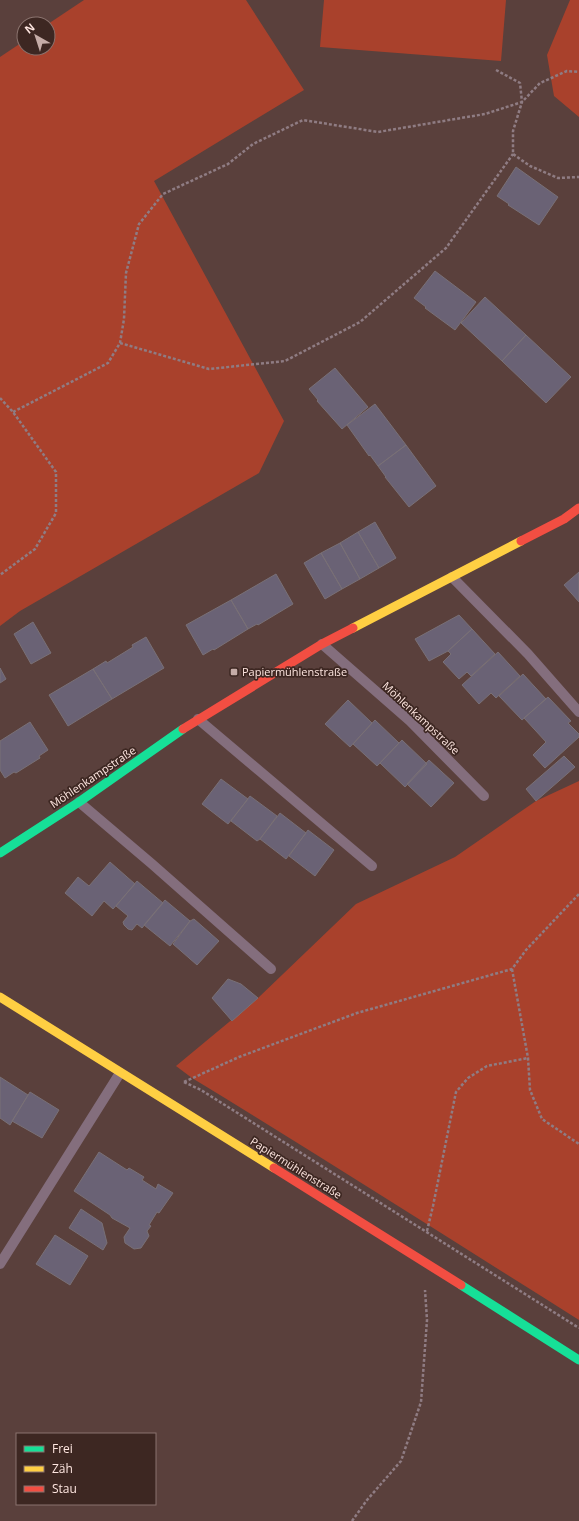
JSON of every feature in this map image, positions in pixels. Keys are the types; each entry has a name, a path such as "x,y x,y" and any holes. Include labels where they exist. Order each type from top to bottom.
{"street":[{"name":"Möhlenkampstraße","path":"0,853 78,802 198,719 322,644 564,519 579,508"},
{"name":"Papiermühlenstraße","path":"0,997 425,1262 579,1360"}],"lane":[{"path":"452,577 528,654 579,712"},
{"name":"Möhlenkampstraße","path":"322,644 410,721 484,796"},
{"path":"198,719 372,866"},
{"path":"78,802 152,864 271,969"},
{"path":"0,1264 120,1073"}],"path":[{"path":"120,343 208,369 285,361 360,322 446,248 513,154 513,131 522,102 520,83 496,70"},
{"path":"13,412 108,363 120,343 124,319 126,273 139,224 163,194 228,164 253,144 303,120 378,132 485,114 522,102 540,84 567,71 579,72"},
{"path":"513,154 530,166 558,178 579,177"},
{"path":"0,398 13,412 56,472 56,513 35,549 0,575"},
{"path":"579,894 526,950 512,969 357,1013 239,1057 184,1082 201,1090 579,1328"},
{"path":"512,969 528,1058 530,1090 542,1119 579,1144"},
{"path":"427,1231 456,1092 468,1078 487,1066 528,1058"},
{"path":"352,1521 367,1500 401,1461 421,1402 427,1320 424,1287"}],"shaded area":[{"path":"84,0 246,0 304,90 154,181 284,421 259,473 20,611 0,626 0,57 16,46 16,56 56,56 56,19"},
{"path":"324,0 506,0 501,61 320,47"},
{"path":"570,0 579,0 579,117 554,96 547,55"},
{"path":"579,781 579,1320 192,1078 176,1066 258,998 356,904 455,857 536,801"}],"building":[{"path":"516,167 558,197 539,225 497,196"},
{"path":"435,271 476,302 455,330 414,298"},
{"path":"485,297 526,335 502,361 461,323"},
{"path":"526,335 571,377 546,403 502,361"},
{"path":"335,368 368,407 342,429 317,401 318,400 309,389"},
{"path":"375,404 406,445 378,466 347,425"},
{"path":"406,445 436,486 409,507 378,466"},
{"path":"375,522 396,558 379,568 358,532"},
{"path":"358,532 379,568 360,579 340,543"},
{"path":"340,543 360,579 342,589 321,553"},
{"path":"321,553 342,589 325,599 304,563"},
{"path":"579,572 579,602 564,585"},
{"path":"276,574 293,604 258,625 257,624 248,629 231,600"},
{"path":"231,600 248,629 203,655 186,625"},
{"path":"459,615 472,629 448,651 429,661 415,639"},
{"path":"33,622 51,653 31,664 14,634"},
{"path":"472,629 495,654 471,676 467,672 459,679 443,662 451,654 448,651"},
{"path":"146,637 164,668 112,699 93,669 106,661 107,663"},
{"path":"498,652 520,676 496,698 491,693 479,704 462,685"},
{"path":"0,668 6,679 0,683"},
{"path":"93,669 112,699 68,726 49,695"},
{"path":"523,674 546,699 522,720 499,696"},
{"path":"548,697 571,721 568,723 579,734 579,737 545,768 533,755 546,742 524,718"},
{"path":"348,700 372,723 350,747 325,724"},
{"path":"375,720 399,743 377,766 353,744"},
{"path":"30,722 48,750 39,756 40,758 5,778 0,770 0,741"},
{"path":"402,740 427,764 405,787 380,763"},
{"path":"564,756 575,767 536,801 526,789"},
{"path":"429,760 454,783 431,807 407,784"},
{"path":"221,779 248,799 228,824 202,804"},
{"path":"250,796 277,816 257,841 231,821"},
{"path":"280,813 306,833 286,859 260,839"},
{"path":"308,830 334,850 315,876 289,856"},
{"path":"110,862 135,884 113,909 104,901 92,916 65,893 78,877 89,886"},
{"path":"137,881 163,903 142,928 137,924 132,930 128,929 123,922 128,916 116,906"},
{"path":"165,900 190,921 170,946 144,925"},
{"path":"194,919 219,941 197,965 173,944 190,921"},
{"path":"228,979 241,984 258,998 232,1021 212,998"},
{"path":"0,1077 28,1095 10,1125 0,1118"},
{"path":"30,1092 59,1110 42,1138 12,1121"},
{"path":"99,1152 127,1170 129,1168 144,1177 142,1180 156,1189 158,1184 173,1193 159,1213 157,1212 149,1225 151,1226 147,1231 149,1236 141,1248 134,1249 125,1243 124,1237 130,1228 112,1218 110,1215 74,1191"},
{"path":"81,1209 102,1223 107,1243 103,1250 69,1228"},
{"path":"55,1235 88,1256 70,1285 36,1264"}],"traffic: fast":[{"path":"0,853 79,802 183,729"},
{"path":"461,1285 579,1360"}],"traffic: slow":[{"path":"353,628 521,541"},
{"path":"0,997 274,1168"}],"traffic: jam":[{"path":"521,541 564,519 579,508"},
{"path":"183,729 322,644 353,628"},
{"path":"274,1168 461,1285"}],"place":[{"name":"Papiermühlenstraße","path":"234,672"}]}
